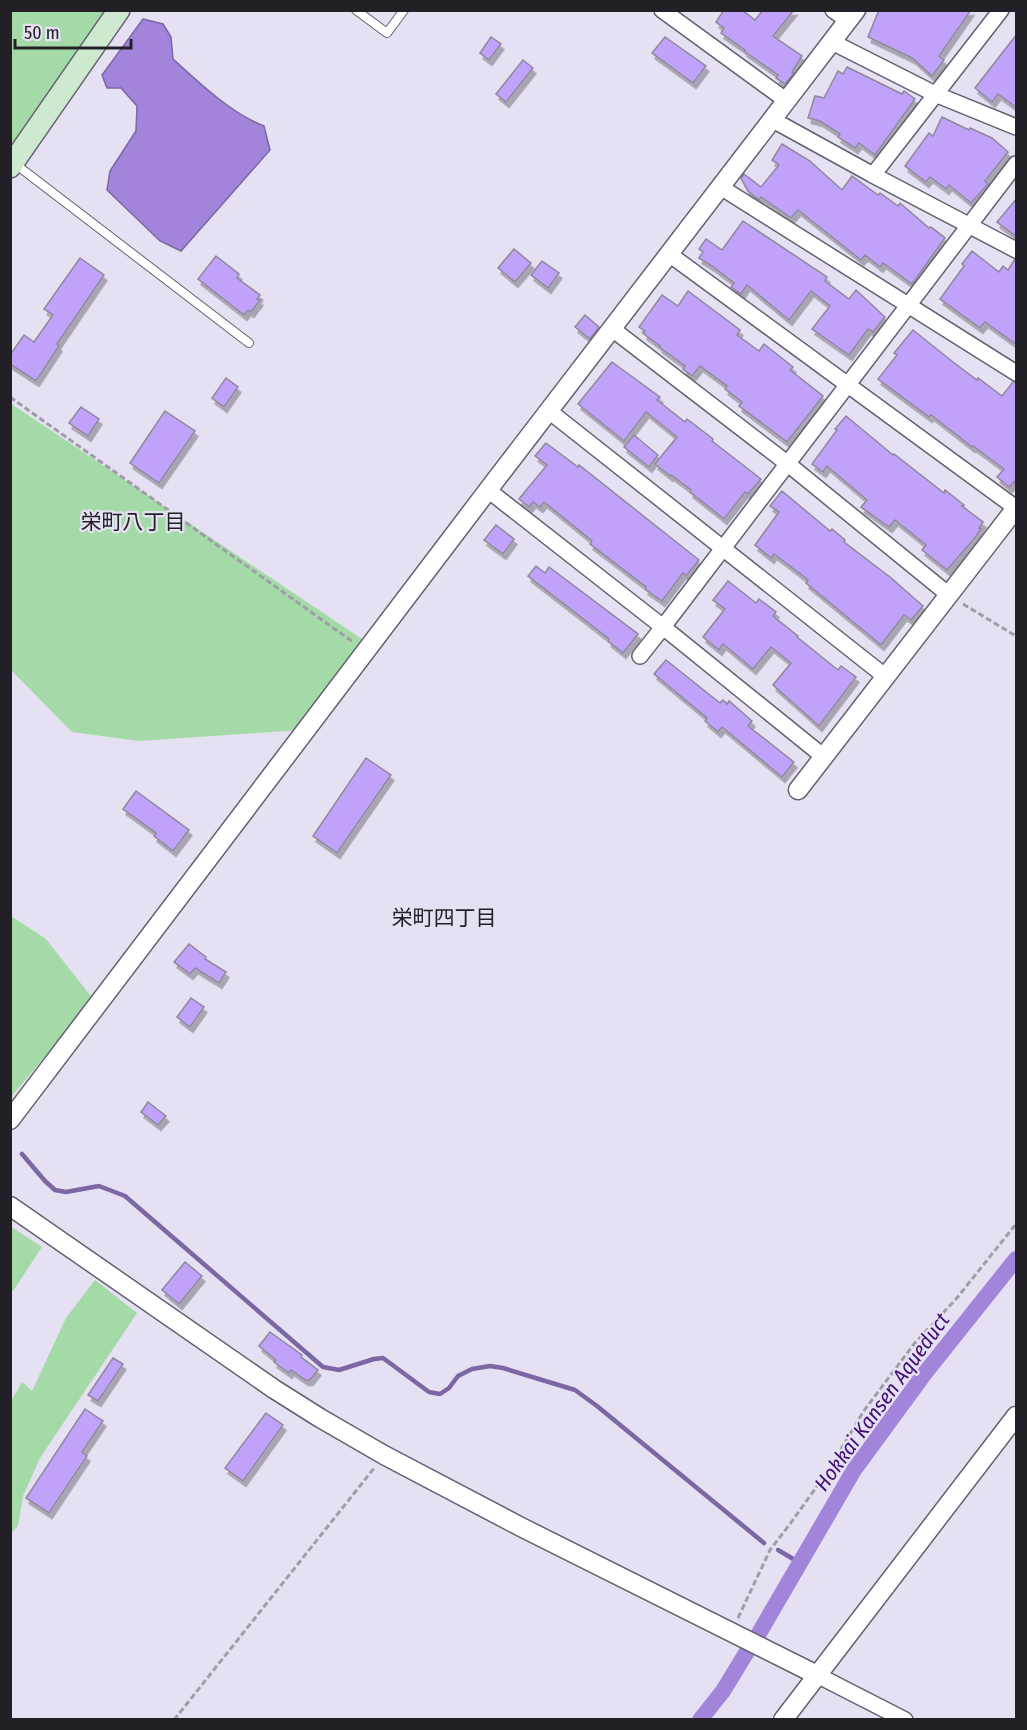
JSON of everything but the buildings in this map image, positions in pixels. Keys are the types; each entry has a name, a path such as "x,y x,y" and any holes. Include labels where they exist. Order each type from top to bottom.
{"main road":[{"path":"12,165 119,10"}],"street":[{"path":"662,10 787,101"},
{"path":"873,175 1001,10"},
{"path":"10,1120 611,328 722,188 832,42 846,14"},
{"path":"832,42 936,94 1017,127"},
{"path":"772,120 1017,250"},
{"path":"640,656 1017,164"},
{"path":"722,188 1017,374"},
{"path":"669,254 1017,508 798,790"},
{"path":"611,328 788,464 949,595"},
{"path":"549,411 886,676"},
{"path":"488,490 824,757"},
{"path":"10,1206 274,1389 384,1455 521,1527 905,1719"},
{"path":"783,1719 1017,1416"}],"lane":[{"path":"356,10 387,33 404,10"},
{"path":"12,165 249,343"}],"path":[{"path":"10,397 366,651"},
{"path":"949,595 1017,636"},
{"path":"730,1632 770,1550 830,1468 863,1412 914,1344 956,1299 1017,1224"},
{"path":"174,1719 384,1455"}],"green space":[{"path":"11,11 112,11 11,146"},
{"path":"10,403 362,639 300,730 139,741 72,732 11,670"},
{"path":"11,916 46,939 93,999 11,1097"},
{"path":"10,1226 42,1247 13,1291 10,1289"},
{"path":"95,1280 137,1313 40,1458 23,1496 18,1526 11,1533 11,1401 22,1382 32,1391 66,1318"}],"shaded area":[{"path":"143,19 163,24 171,37 173,59 193,77 228,106 264,126 270,150 181,251 160,241 107,190 110,171 136,131 137,106 121,88 107,88 102,75"}],"waterway":[{"path":"22,1154 55,1190 66,1192 99,1186 125,1196 323,1367 339,1370 383,1358 429,1392 440,1394 449,1388 458,1376 472,1369 490,1366 575,1390 764,1543"},
{"name":"Hokkai Kansen Aqueduct","path":"755,1640 854,1470 925,1373 1016,1259"},
{"path":"778,1550 800,1563"},
{"name":"Hokkai Kansen Aqueduct","path":"700,1720 723,1691 748,1650"}],"district":[{"name":"栄町八丁目","path":"133,522"},
{"name":"栄町四丁目","path":"444,918"}]}
